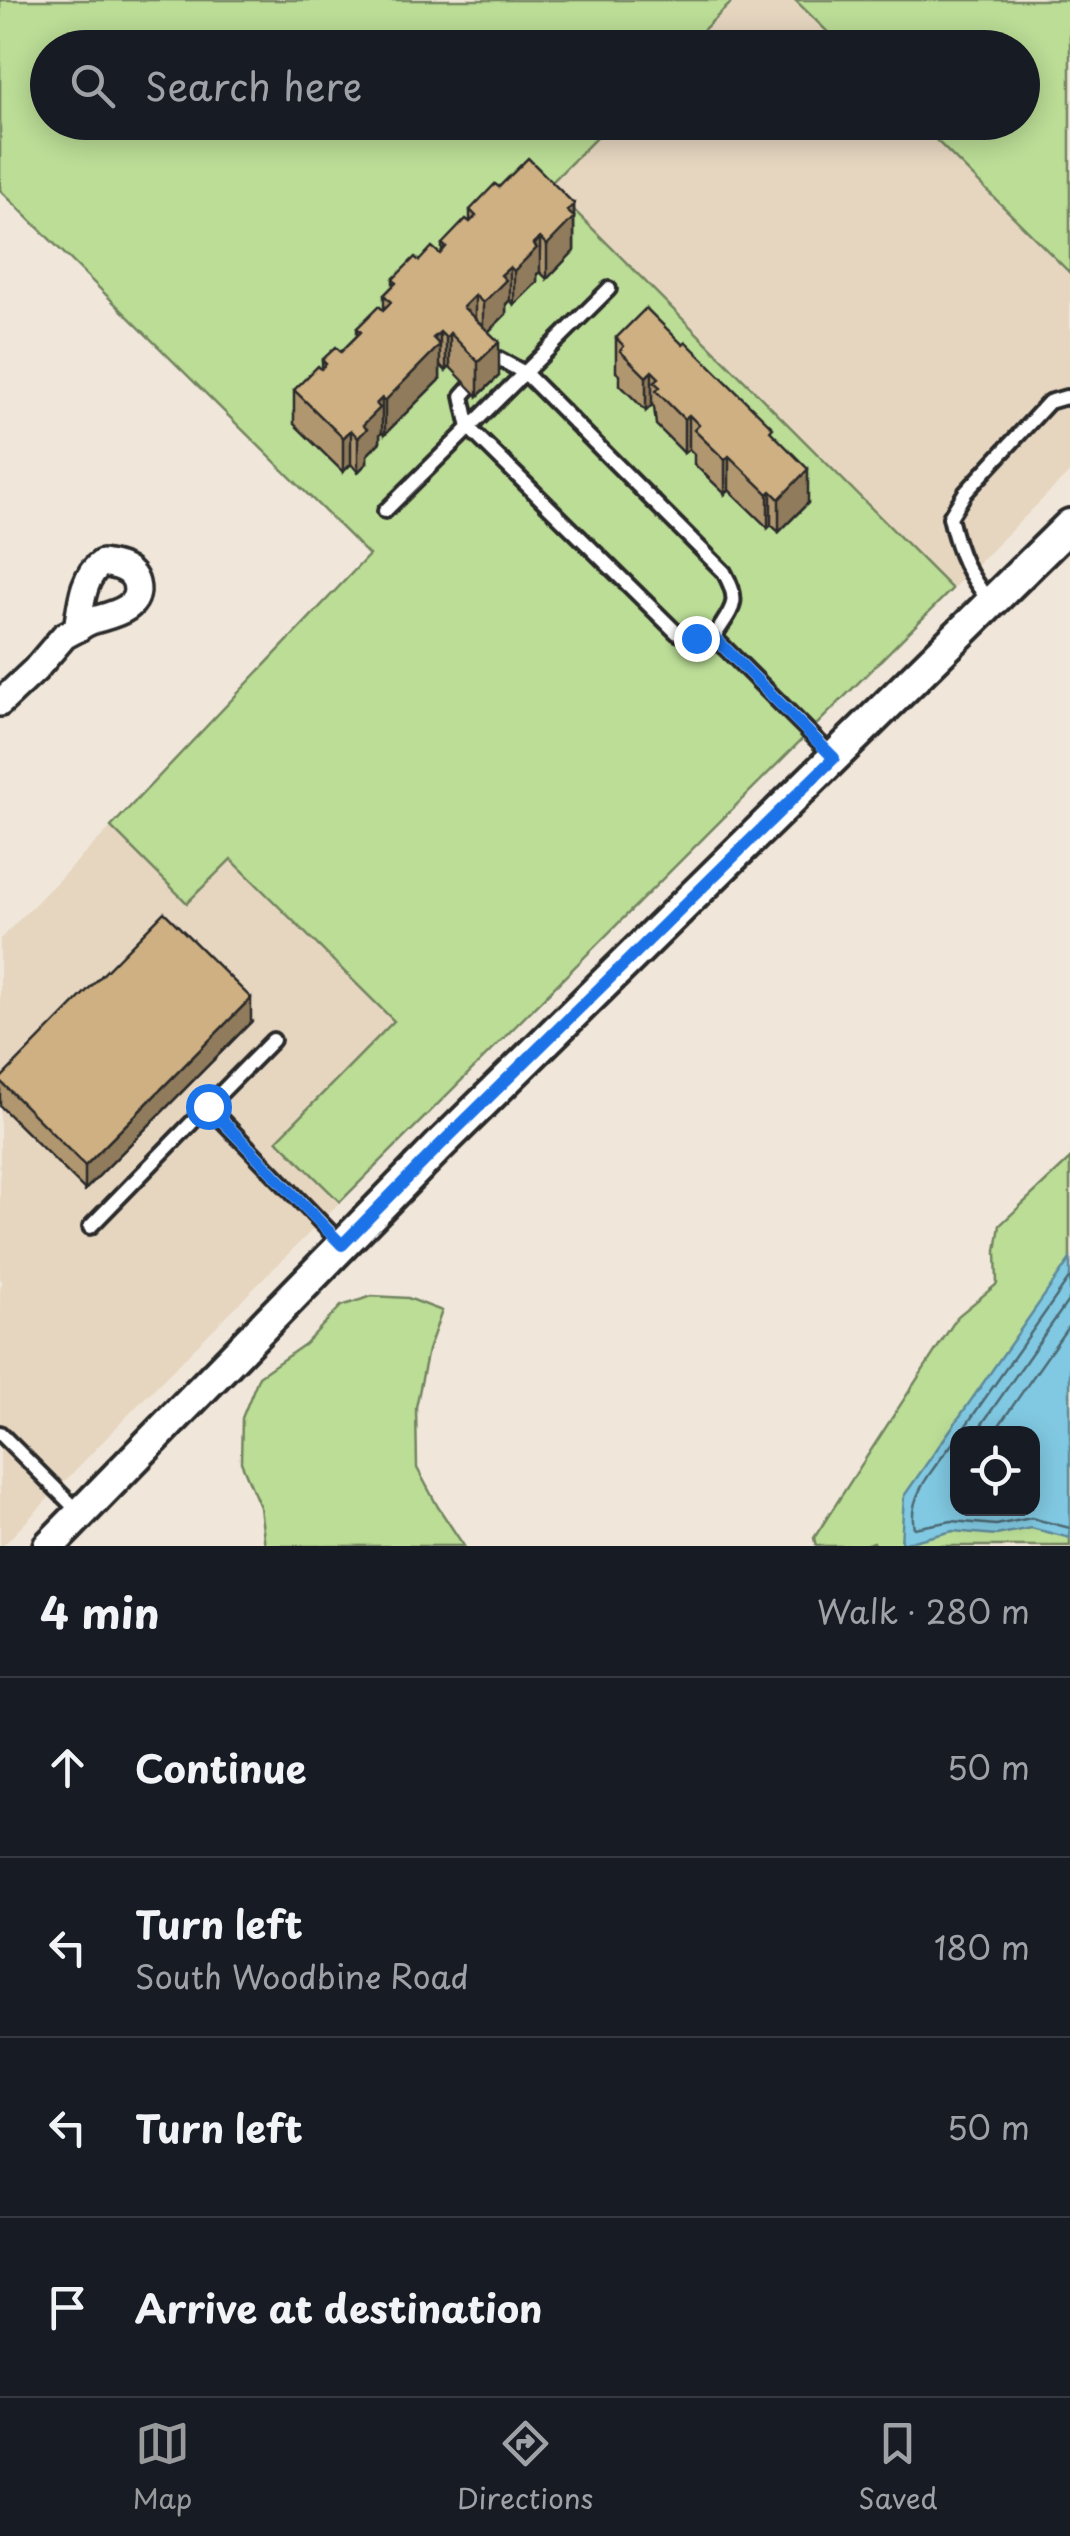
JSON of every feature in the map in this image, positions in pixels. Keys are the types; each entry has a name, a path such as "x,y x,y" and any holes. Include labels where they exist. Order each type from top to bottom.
{"street":[{"path":"49,1546 439,1146 1070,526"},
{"path":"0,703 64,636 76,629"}],"lane":[{"path":"385,510 609,289"},
{"path":"490,368 498,360 525,373 724,572 735,592 733,606 714,637"},
{"path":"470,388 462,396 469,428 678,634 714,637 834,758"},
{"path":"991,604 967,572 957,551 950,518 965,493 1049,402 1070,399"},
{"path":"90,1228 273,1040"},
{"path":"208,1106 342,1245"},
{"path":"0,1433 81,1514"}],"shaded area":[{"path":"734,0 795,0 826,30 704,30"},
{"path":"594,140 936,140 1070,273 1070,472 952,589 548,185"},
{"path":"111,827 187,902 231,859 395,1022 278,1139 340,1202 0,1546 0,939"}],"green space":[{"path":"0,0 734,0 703,30 30,30 30,140 594,140 549,185 952,589 340,1202 277,1140 394,1021 231,859 187,903 111,827 369,555 0,190"},
{"path":"795,0 1070,0 1070,273 936,140 1040,140 1040,30 826,30"},
{"path":"1070,1159 1070,1546 876,1546 874,1542 861,1546 816,1546 814,1538 958,1316 997,1284 1000,1225"},
{"path":"372,1296 408,1298 442,1311 428,1350 416,1407 417,1468 464,1546 265,1546 260,1507 241,1462 242,1418 259,1376 305,1344 341,1306"}],"water":[{"path":"1070,1259 1070,1538 1031,1528 996,1535 953,1531 901,1544 904,1496 950,1430 950,1516 1040,1516 1040,1426 953,1426"}],"building":[{"path":"528,158 574,204 567,211 574,217 547,245 540,238 533,244 537,248 514,271 510,267 501,275 506,280 483,303 475,295 463,307 499,342 478,362 450,333 446,338 440,332 433,338 440,345 385,401 382,398 376,404 380,408 363,425 367,429 358,438 351,430 343,438 294,390 318,366 321,369 326,364 322,360 336,347 341,352 379,306 383,310 391,302 384,295 396,283 393,279 415,257 419,261 432,247 440,254 446,247 442,244 466,219 470,222 476,216 470,210"},
{"path":"646,308 773,428 770,431 808,469 779,499 771,491 768,494 729,456 725,460 694,430 699,425 689,415 684,419 656,391 660,387 654,382 659,378 652,371 646,377 620,351 624,346 616,338"},
{"path":"164,912 251,998 85,1166 0,1079"}],"route":[{"path":"208,1106 342,1245 834,758 714,637 696,638"}]}
